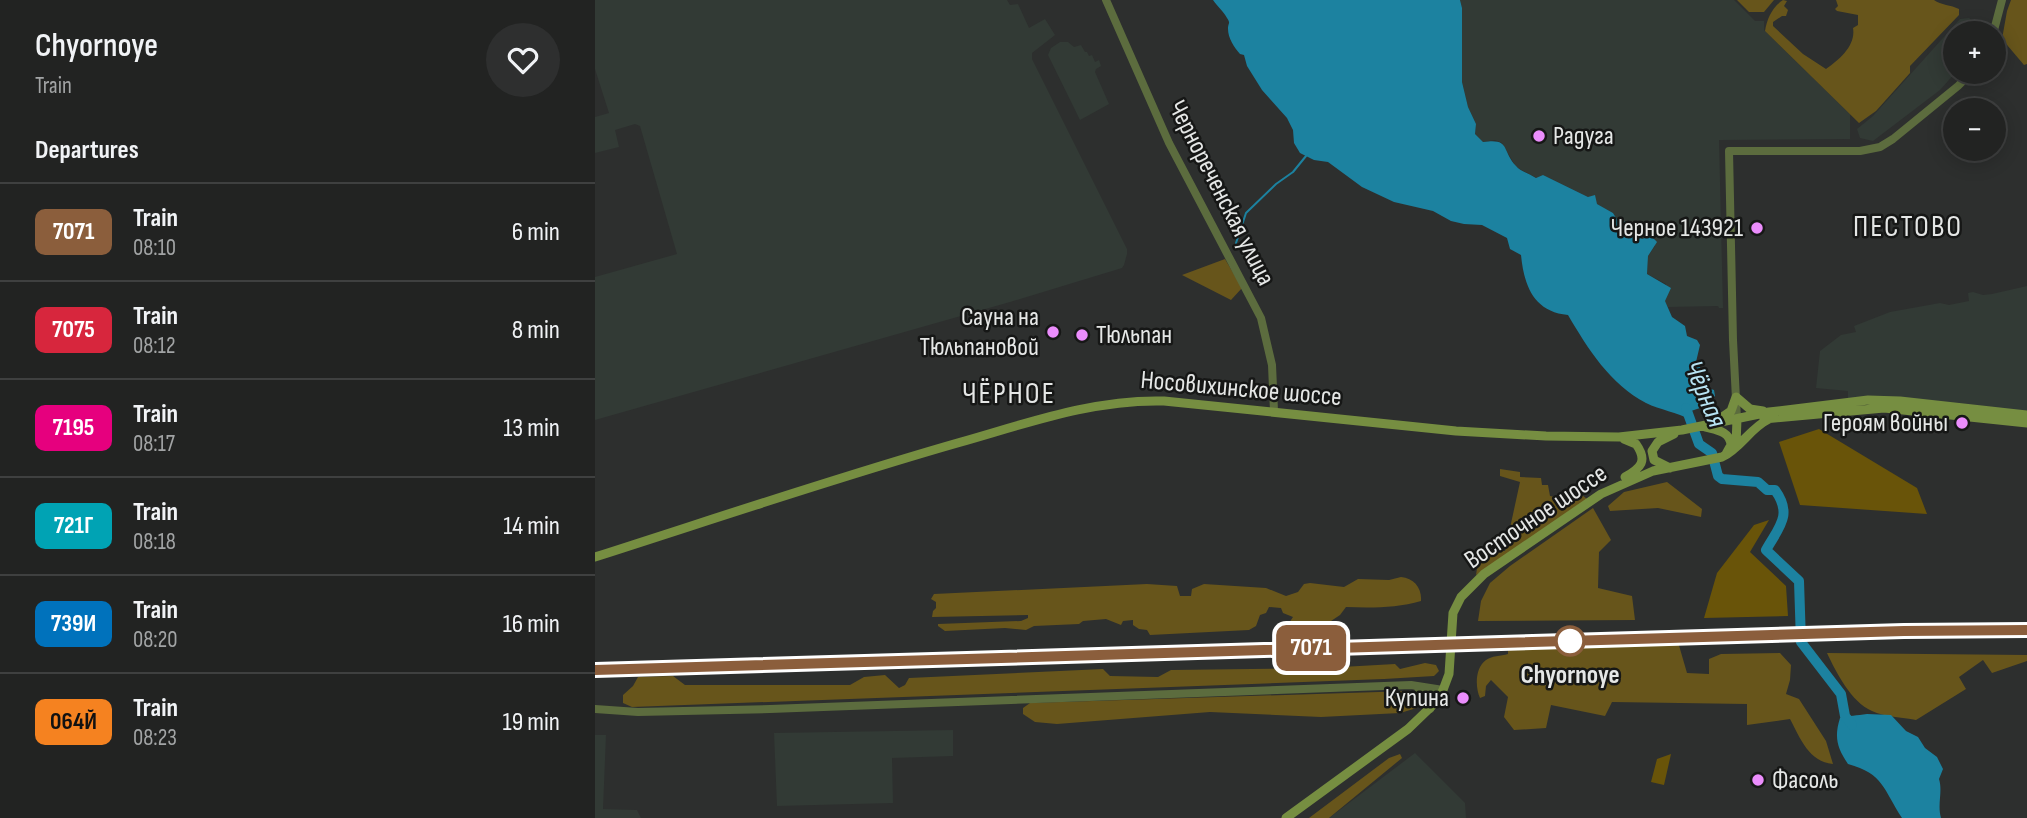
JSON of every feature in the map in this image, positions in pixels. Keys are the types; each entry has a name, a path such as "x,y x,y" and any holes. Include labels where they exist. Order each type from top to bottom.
{"main road":[{"path":"1703,426 1726,415 1736,397 1750,409 1769,415 1884,408 2027,423"},
{"path":"1769,415 1884,400 2027,415"},
{"name":"Носовихинское шоссе","path":"595,557 898,460 1087,407 1127,401 1164,401 1524,436 1619,437 1682,430 1769,415"},
{"name":"Восточное шоссе","path":"1286,818 1408,729 1430,709 1443,690 1450,668 1453,613 1461,597 1484,574 1601,494 1634,478 1721,457 1736,447 1769,415"},
{"path":"1736,447 1737,419"},
{"path":"1703,426 1723,432 1730,438 1730,447 1721,457"},
{"path":"1670,468 1654,460 1652,450 1661,440 1682,430"},
{"path":"1601,494 1637,470 1642,462 1636,444 1619,437"}],"street":[{"name":"Чернореченская улица","path":"1106,0 1169,143 1261,318 1272,365 1275,411"},
{"path":"1996,21 2002,0"},
{"path":"1737,419 1729,151 1860,151 1880,147 1960,84"},
{"path":"595,709 638,712 770,709 1411,685 1443,690"},
{"path":"1411,685 1423,690 1430,709"}],"shaded area":[{"path":"595,0 1007,0 1010,5 1018,4 1029,28 1045,19 1055,35 1032,53 1032,59 1127,249 1124,265 1122,268 1010,302 595,420 595,277 677,254 640,126 635,124 615,130 619,147 595,153 595,117 609,113 595,69"},
{"path":"1460,0 1734,0 1755,21 1764,21 1764,30 1850,114 1850,139 1719,140 1723,308 1668,307 1664,301 1666,284 1647,274 1648,256 1655,246 1648,236 1642,239 1637,236 1632,227 1618,221 1613,213 1588,197 1543,175 1537,178 1516,167 1502,143 1495,140 1483,142 1475,134 1476,124 1468,107 1462,82"},
{"path":"1737,0 1774,0 1764,12 1749,12"},
{"path":"1783,0 1787,1 1784,6 1788,10 1786,16 1773,22 1773,26 1803,54 1826,69 1846,51 1852,40 1853,28 1858,25 1858,15 1835,9 1838,6 1836,0 1934,0 1959,9 1959,15 1953,21 1943,21 1943,32 1910,66 1910,73 1876,111 1859,123 1765,31 1776,6"},
{"path":"2011,0 2027,0 2027,64 2024,65 2006,44 2007,11"},
{"path":"1943,38 1943,84 1945,84 1940,90 1873,141 1860,138 1857,129 1873,116"},
{"path":"1060,42 1068,42 1074,47 1081,45 1089,56 1092,55 1095,62 1099,60 1101,66 1095,72 1109,104 1080,120 1048,55 1051,48"},
{"path":"1225,259 1242,288 1231,300 1182,275"},
{"path":"2027,286 2027,411 1848,398 1848,391 1816,388 1820,351 1841,335 1856,332 1854,326 1890,312 1969,301 1968,293 1992,294"},
{"path":"1819,429 1917,488 1927,514 1800,505 1779,442"},
{"path":"1500,469 1520,472 1520,477 1541,478 1542,485 1548,485 1550,496 1561,497 1577,491 1587,499 1476,575 1480,549 1505,551 1520,482 1500,476"},
{"path":"1667,482 1702,509 1701,517 1658,508 1610,511 1608,506 1624,492"},
{"path":"1593,508 1611,540 1599,552 1598,588 1632,596 1635,620 1478,621 1481,601 1490,583"},
{"path":"1769,520 1750,552 1786,586 1788,616 1704,618 1717,573 1754,525"},
{"path":"1401,577 1416,584 1421,601 1384,607 1346,607 1331,621 1331,626 1322,629 1318,626 1290,628 1289,623 1293,617 1283,613 1281,608 1269,607 1266,613 1260,615 1256,626 1249,630 1150,635 1147,630 1133,625 1133,620 1123,621 1121,625 1106,619 1083,621 1079,624 1034,626 1026,630 1005,628 945,631 938,624 1021,621 1028,618 1028,615 932,617 936,608 936,602 931,599 934,594 1147,584 1177,586 1180,596 1191,596 1192,589 1204,584 1266,588 1286,596 1298,592 1304,584 1310,583 1344,587 1358,579 1389,580"},
{"path":"1678,642 1687,673 1709,674 1709,659 1721,654 1780,653 1791,665 1786,694 1799,699 1826,741 1833,764 1811,754 1790,719 1747,725 1747,704 1612,702 1605,716 1551,705 1546,728 1514,730 1504,717 1508,697 1491,680 1486,686 1485,696 1480,698 1478,694 1477,678 1482,663 1508,654 1508,647"},
{"path":"1827,653 2027,655 2027,661 1992,673 1983,660 1959,677 1966,689 1916,720 1882,715 1864,707 1845,686"},
{"path":"1425,663 1436,665 1439,671 1434,676 1384,679 632,707 623,703 623,695 638,677 673,676 685,685 850,685 864,677 885,675 899,688 905,685 909,678 1103,669 1110,676 1158,677 1171,670 1395,664 1400,669"},
{"path":"1410,691 1417,694 1420,701 1417,708 1400,713 1321,717 1210,712 1057,724 1035,722 1023,714 1023,708 1030,703"},
{"path":"953,730 953,756 892,758 893,803 777,806 774,733"},
{"path":"595,735 606,735 603,809 637,810 641,818 595,818"},
{"path":"1415,753 1465,803 1466,818 1329,818"},
{"path":"1400,754 1402,758 1329,818 1309,818 1389,758"},
{"path":"1671,754 1664,785 1651,782 1657,759"}],"water":[{"path":"1213,0 1460,0 1462,82 1468,107 1476,124 1475,134 1483,142 1502,144 1518,168 1536,178 1543,175 1588,197 1595,195 1597,204 1613,213 1618,221 1627,222 1637,236 1642,239 1650,237 1657,242 1648,256 1647,274 1671,288 1665,301 1672,317 1685,326 1687,336 1697,340 1700,345 1696,362 1707,377 1708,388 1714,390 1715,396 1703,407 1691,411 1691,420 1646,403 1611,376 1592,353 1568,315 1547,309 1533,296 1525,277 1521,255 1510,249 1507,238 1482,225 1451,221 1433,211 1394,202 1362,187 1328,162 1314,160 1300,153 1294,143 1293,130 1287,118 1262,90 1247,66 1244,55 1240,54 1230,39 1229,21"},
{"path":"1867,714 1891,715 1937,757 1943,769 1939,779 1941,818 1902,818 1876,778 1848,764 1838,742 1840,718"}],"waterway":[{"path":"1236,243 1246,213 1276,184 1293,172 1306,156"},
{"name":"Чёрная","path":"1686,408 1699,444 1712,453 1718,476 1722,479 1758,482 1767,490 1775,490 1780,499 1783,507 1782,521 1766,550 1799,581 1801,642 1841,694 1845,716 1852,725"}],"railway":[{"path":"595,666 1904,627 2027,627"}],"train":[{"name":"7071","path":"595,670 1904,631 2027,630"}],"place":[{"name":"Радуга","path":"1539,136"},
{"name":"Черное 143921","path":"1757,228"},
{"name":"Сауна на Тюльпановой","path":"1053,332"},
{"name":"Тюльпан","path":"1082,335"},
{"name":"Героям войны","path":"1962,423"},
{"name":"Chyornoye","path":"1570,641"},
{"name":"Купина","path":"1463,698"},
{"name":"Фасоль","path":"1758,780"}],"district":[{"name":"ПЕСТОВО","path":"1908,227"},
{"name":"ЧЁРНОЕ","path":"1009,394"}]}
